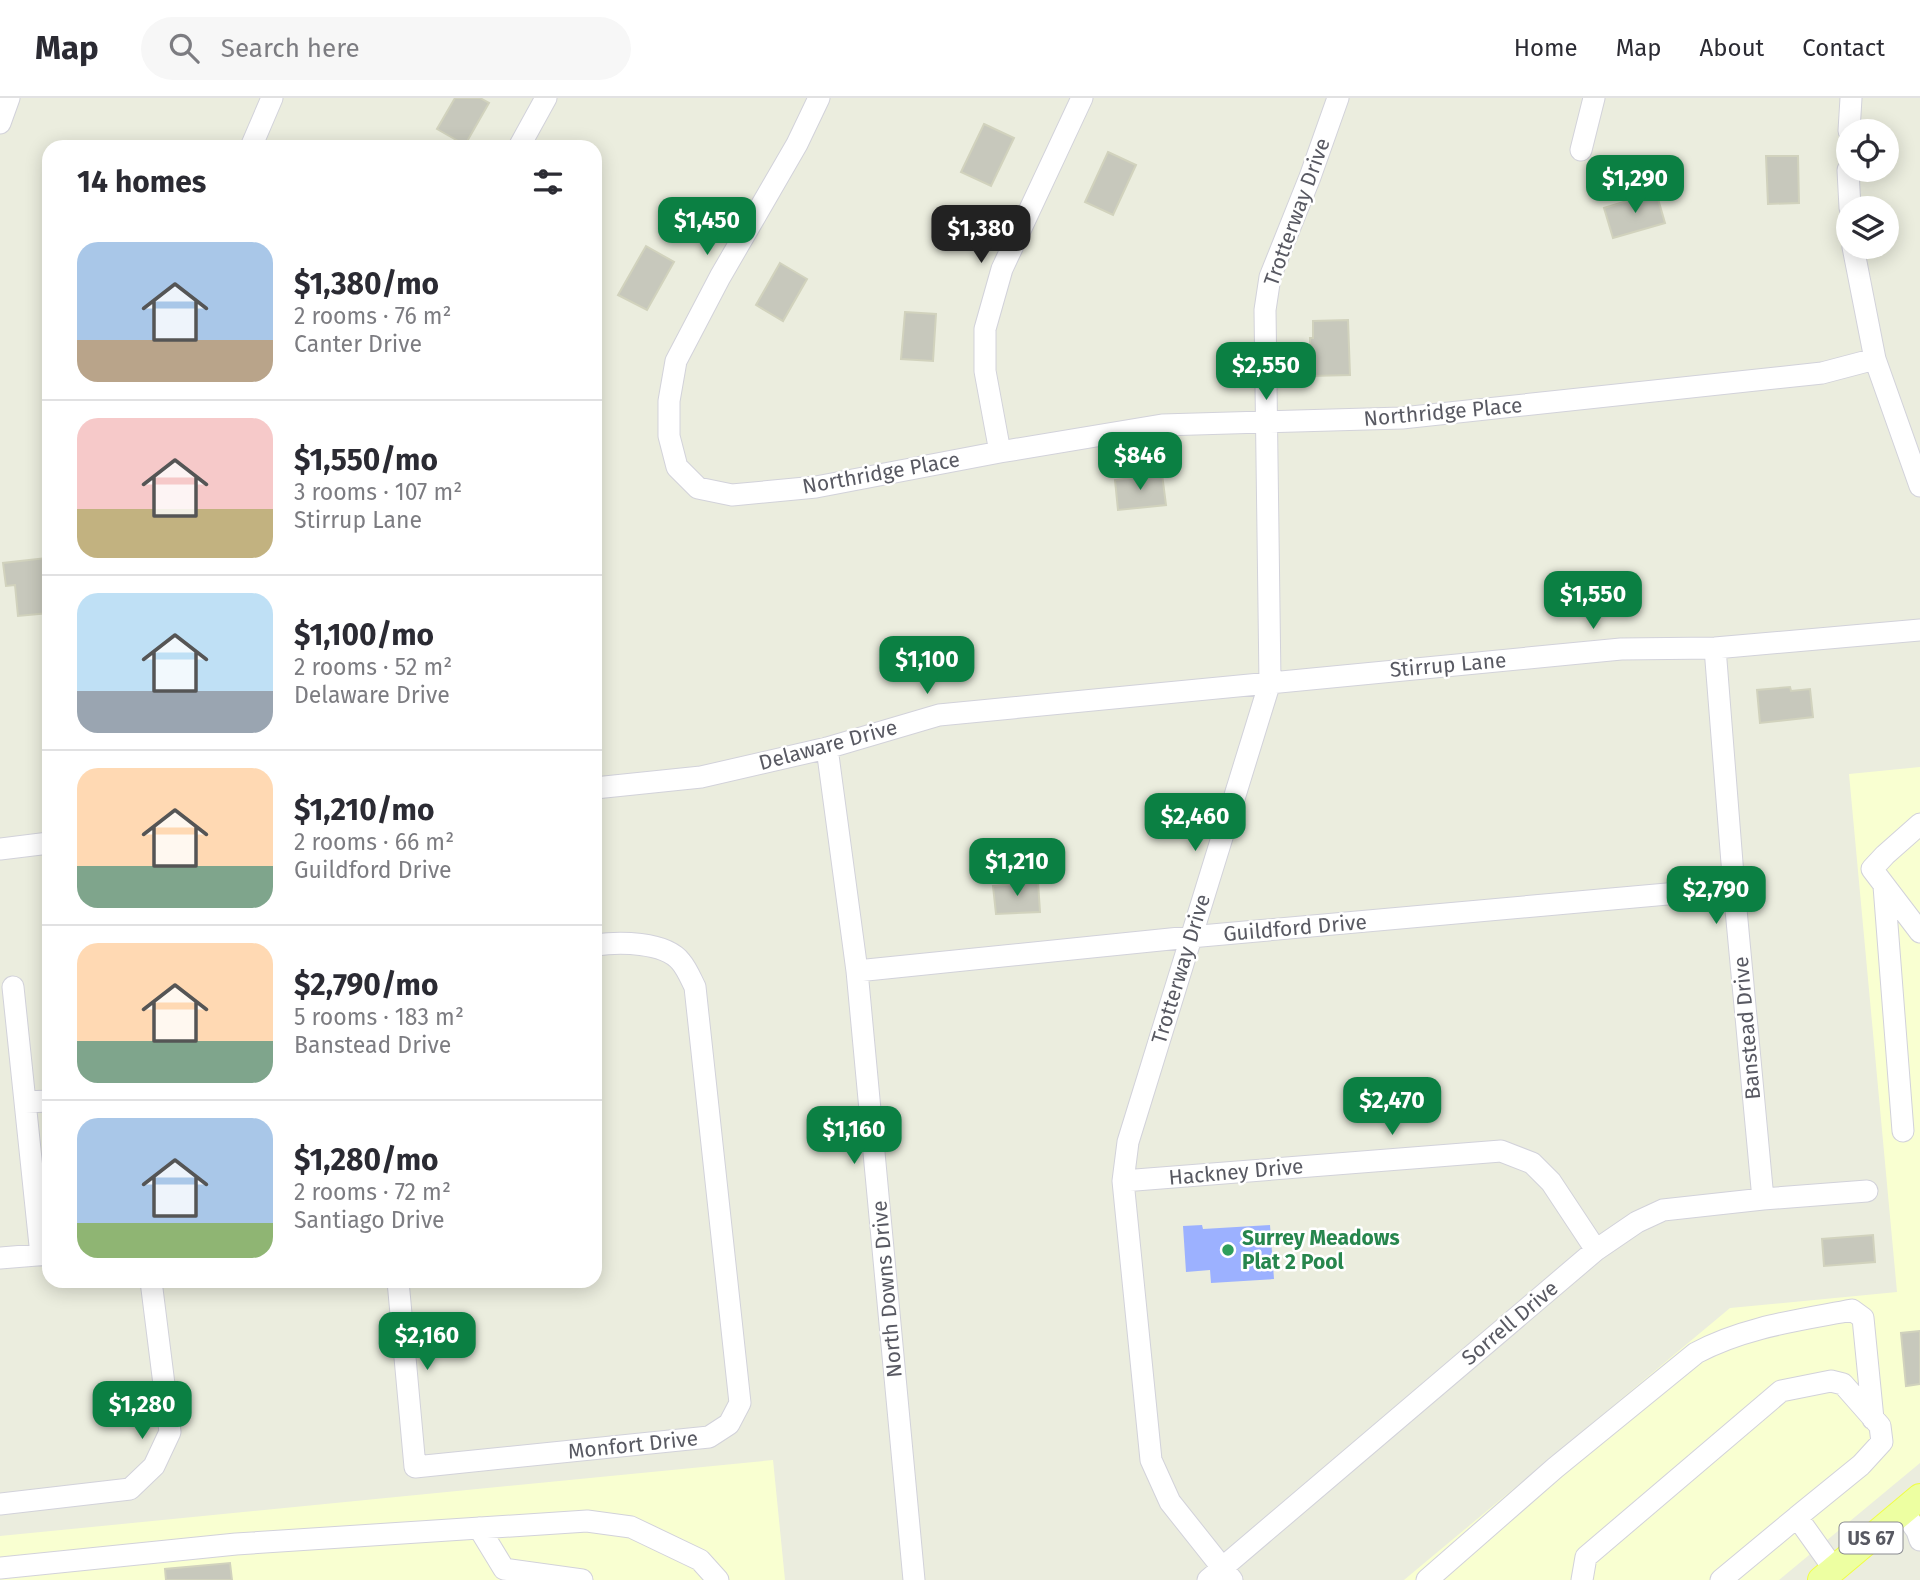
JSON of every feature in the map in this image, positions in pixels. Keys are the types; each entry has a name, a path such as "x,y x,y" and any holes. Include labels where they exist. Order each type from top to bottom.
{"main road":[{"name":"US 67","path":"1827,1577 1911,1504"}],"street":[{"path":"0,123 9,98"},
{"path":"254,140 272,98"},
{"path":"523,140 546,98"},
{"name":"Northridge Place","path":"819,98 797,144 720,277 676,361 669,401 668,436 677,467 698,488 732,495 816,487 1162,425 1429,415 1822,373 1875,359"},
{"path":"1000,452 985,371 985,329 1002,269 1082,98"},
{"name":"Trotterway Drive","path":"1221,1576 1170,1502 1151,1460 1123,1181 1128,1142 1270,682 1265,310 1270,277 1338,98"},
{"path":"1581,150 1594,98"},
{"path":"1850,119 1851,98"},
{"path":"1855,259 1875,359 1920,486"},
{"name":"Stirrup Lane","path":"1270,682 1620,649 1715,648 1920,630"},
{"name":"Banstead Drive","path":"1715,648 1763,1199"},
{"name":"Delaware Drive","path":"602,787 701,776 827,748 939,715 1270,682"},
{"name":"North Downs Drive","path":"827,748 857,971 914,1580"},
{"path":"1920,824 1872,869 1920,932"},
{"path":"0,849 42,844"},
{"path":"1884,886 1903,1131 1920,1115"},
{"name":"Guildford Drive","path":"857,971 1190,937 1734,888"},
{"name":"Monfort Drive","path":"399,1288 415,1467 709,1437 729,1424 740,1403 695,987 680,959 651,945 602,944"},
{"path":"13,987 42,1231"},
{"path":"25,1102 42,1101"},
{"name":"Hackney Drive","path":"1123,1181 1501,1151 1532,1163 1551,1182 1595,1250"},
{"name":"Sorrell Drive","path":"1221,1576 1595,1250 1637,1222 1663,1210 1867,1191"},
{"path":"0,1258 42,1254"},
{"path":"0,1503 130,1489 154,1466 170,1432 152,1288"},
{"path":"1427,1580 1555,1468 1696,1353 1714,1343 1763,1328 1852,1310 1863,1318 1873,1419"},
{"path":"1582,1580 1586,1557 1781,1391 1831,1381 1843,1384 1880,1426 1882,1442 1861,1465 1721,1580"},
{"path":"1911,1504 1920,1540"},
{"path":"1797,1517 1827,1577"},
{"path":"0,1567 236,1544 587,1521 631,1527 700,1560 718,1580"},
{"path":"479,1528 504,1569 582,1580"}],"shaded area":[{"path":"1920,767 1920,1463 1779,1580 1404,1580 1730,1308 1897,1292 1849,774"},
{"path":"773,1460 785,1580 0,1580 0,1536"}],"water":[{"name":"Surrey Meadows Plat 2 Pool","path":"1202,1225 1203,1229 1270,1225 1274,1279 1211,1283 1210,1270 1186,1272 1183,1226"}],"building":[{"path":"455,98 480,98 489,103 468,140 456,140 437,129"},
{"path":"984,124 1014,138 991,186 961,172"},
{"path":"1108,152 1136,165 1113,215 1085,202"},
{"path":"1766,156 1798,156 1799,203 1768,204"},
{"path":"1656,192 1665,223 1613,238 1604,208"},
{"path":"646,246 674,262 647,310 618,295"},
{"path":"780,263 807,279 783,321 756,305"},
{"path":"905,312 936,314 933,361 901,359"},
{"path":"1348,320 1350,375 1311,376 1310,338 1313,338 1313,321"},
{"path":"1162,474 1166,505 1118,510 1115,480"},
{"path":"42,558 42,614 18,616 15,585 6,586 3,563"},
{"path":"1790,687 1791,691 1810,689 1813,717 1760,723 1757,690"},
{"path":"1038,882 1040,912 996,914 993,886"},
{"path":"1873,1235 1875,1262 1824,1266 1822,1239"},
{"path":"1920,1331 1920,1384 1906,1386 1901,1333"},
{"path":"230,1563 232,1580 166,1580 165,1569"}],"place":[{"name":"Surrey Meadows Plat 2 Pool","path":"1228,1250"}]}
